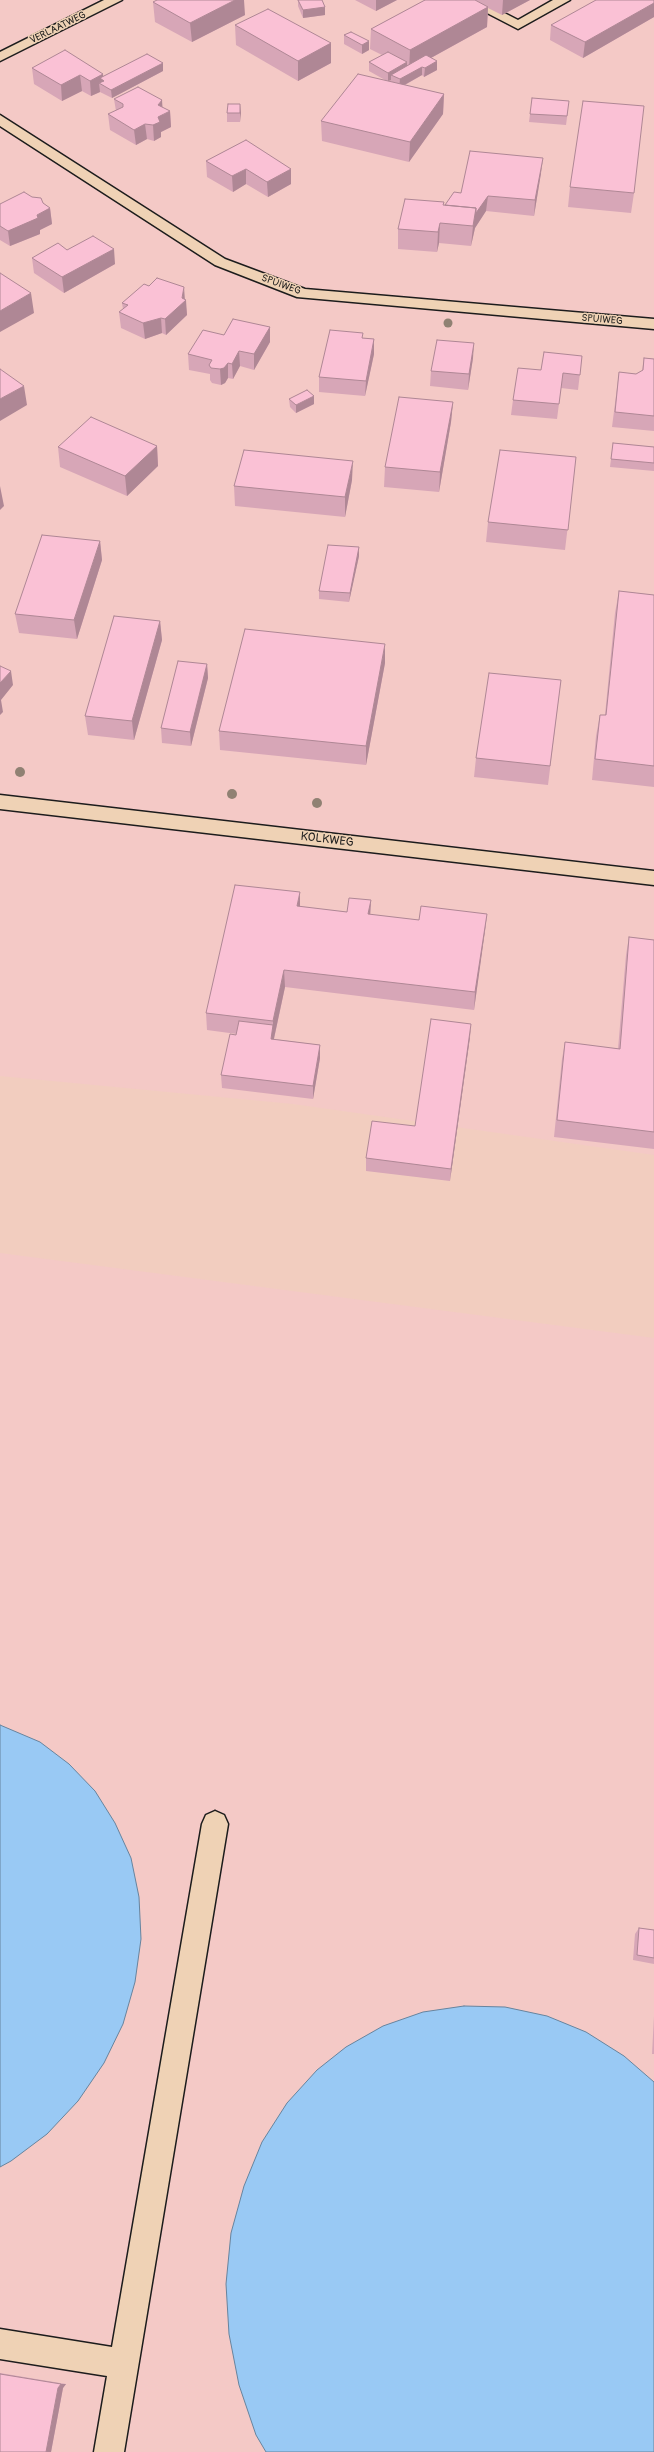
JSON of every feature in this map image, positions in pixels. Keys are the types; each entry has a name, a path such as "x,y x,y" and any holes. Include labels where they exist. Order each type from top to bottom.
{"street":[{"name":"VERLAATWEG","path":"0,57 116,0"},
{"path":"469,0 518,25 563,0"},
{"name":"SPUIWEG","path":"0,118 46,151 220,262 303,294 654,324"},
{"name":"KOLKWEG","path":"0,802 654,878"},
{"path":"109,2452 216,1824"},
{"path":"0,2344 124,2364"}],"shaded area":[{"path":"0,0 654,0 654,1155 293,1104 0,1076"},
{"path":"0,1253 654,1338 654,2452 0,2452"}],"water":[{"path":"0,1725 40,1742 69,1764 95,1791 115,1823 131,1858 139,1897 141,1939 135,1982 123,2024 104,2063 78,2101 47,2134 11,2161 0,2167"},
{"path":"464,2006 505,2007 547,2016 586,2032 624,2056 654,2082 654,2452 266,2452 256,2435 239,2385 229,2334 226,2284 231,2233 244,2186 262,2142 287,2103 317,2070 346,2047 383,2026 423,2012"}],"building":[{"path":"157,0 235,0 190,23 153,2"},
{"path":"298,0 322,0 325,7 303,10"},
{"path":"425,0 475,0 488,7 410,50 371,29"},
{"path":"596,0 654,0 654,3 585,42 551,25"},
{"path":"268,9 331,43 298,61 235,25"},
{"path":"351,32 369,41 362,45 344,35"},
{"path":"65,50 103,74 90,81 80,75 61,85 32,68"},
{"path":"388,52 407,62 388,73 369,62"},
{"path":"147,54 163,63 111,90 99,83 104,81 100,78"},
{"path":"426,55 437,61 400,79 391,75"},
{"path":"358,74 444,94 410,142 321,121"},
{"path":"138,87 162,100 158,105 170,111 158,117 160,122 153,125 145,124 134,130 108,114 123,107 123,104 114,99"},
{"path":"532,98 569,101 567,116 530,114"},
{"path":"583,101 644,106 634,193 570,187"},
{"path":"228,104 240,104 240,113 227,113"},
{"path":"246,140 291,169 267,182 246,169 232,176 206,161"},
{"path":"470,151 543,158 535,200 488,196 476,213 476,208 445,205 454,192 461,193"},
{"path":"24,192 32,197 41,198 43,203 50,208 37,215 38,218 8,231 0,226 0,204"},
{"path":"405,199 444,202 443,205 476,208 473,226 440,223 438,232 398,229"},
{"path":"93,236 114,249 62,277 32,258 58,243 67,250"},
{"path":"0,273 31,293 0,311"},
{"path":"157,278 184,287 182,298 186,300 165,319 161,318 143,323 119,312 128,305 122,303 144,284 149,286"},
{"path":"233,319 270,327 254,354 239,351 232,364 228,363 224,368 220,369 211,368 209,365 212,360 188,354 203,330 224,335"},
{"path":"330,330 363,333 362,338 374,339 366,381 319,377"},
{"path":"437,340 474,343 469,374 431,371"},
{"path":"544,352 582,356 580,375 563,373 559,404 513,400 518,368 541,370"},
{"path":"644,358 654,359 654,416 615,412 619,372 636,374 643,370"},
{"path":"0,369 24,386 0,399"},
{"path":"307,390 314,396 296,405 289,399"},
{"path":"399,397 453,402 440,472 385,467"},
{"path":"91,417 157,446 125,476 58,447"},
{"path":"613,443 654,447 654,463 611,459"},
{"path":"244,450 353,461 345,497 234,486"},
{"path":"500,450 576,457 568,530 488,522"},
{"path":"42,535 100,541 74,620 15,614"},
{"path":"328,545 359,547 350,593 319,591"},
{"path":"619,591 654,595 654,766 595,759 600,715 606,715"},
{"path":"114,616 160,621 132,721 85,716"},
{"path":"245,629 385,644 366,746 219,731"},
{"path":"178,661 207,664 190,732 161,728"},
{"path":"0,666 11,671 0,683"},
{"path":"489,673 561,680 550,766 476,758"},
{"path":"235,885 300,892 297,906 347,912 349,898 371,900 368,914 419,920 421,906 487,914 475,992 284,970 273,1021 206,1013"},
{"path":"629,937 654,940 654,1132 557,1120 565,1042 620,1049"},
{"path":"431,1019 471,1024 451,1169 366,1158 372,1121 415,1126"},
{"path":"239,1021 273,1025 271,1039 320,1045 313,1086 221,1075 230,1034 236,1035"},
{"path":"639,1928 654,1930 654,1958 637,1955"},
{"path":"0,2374 61,2384 58,2388 46,2452 0,2452"}]}
